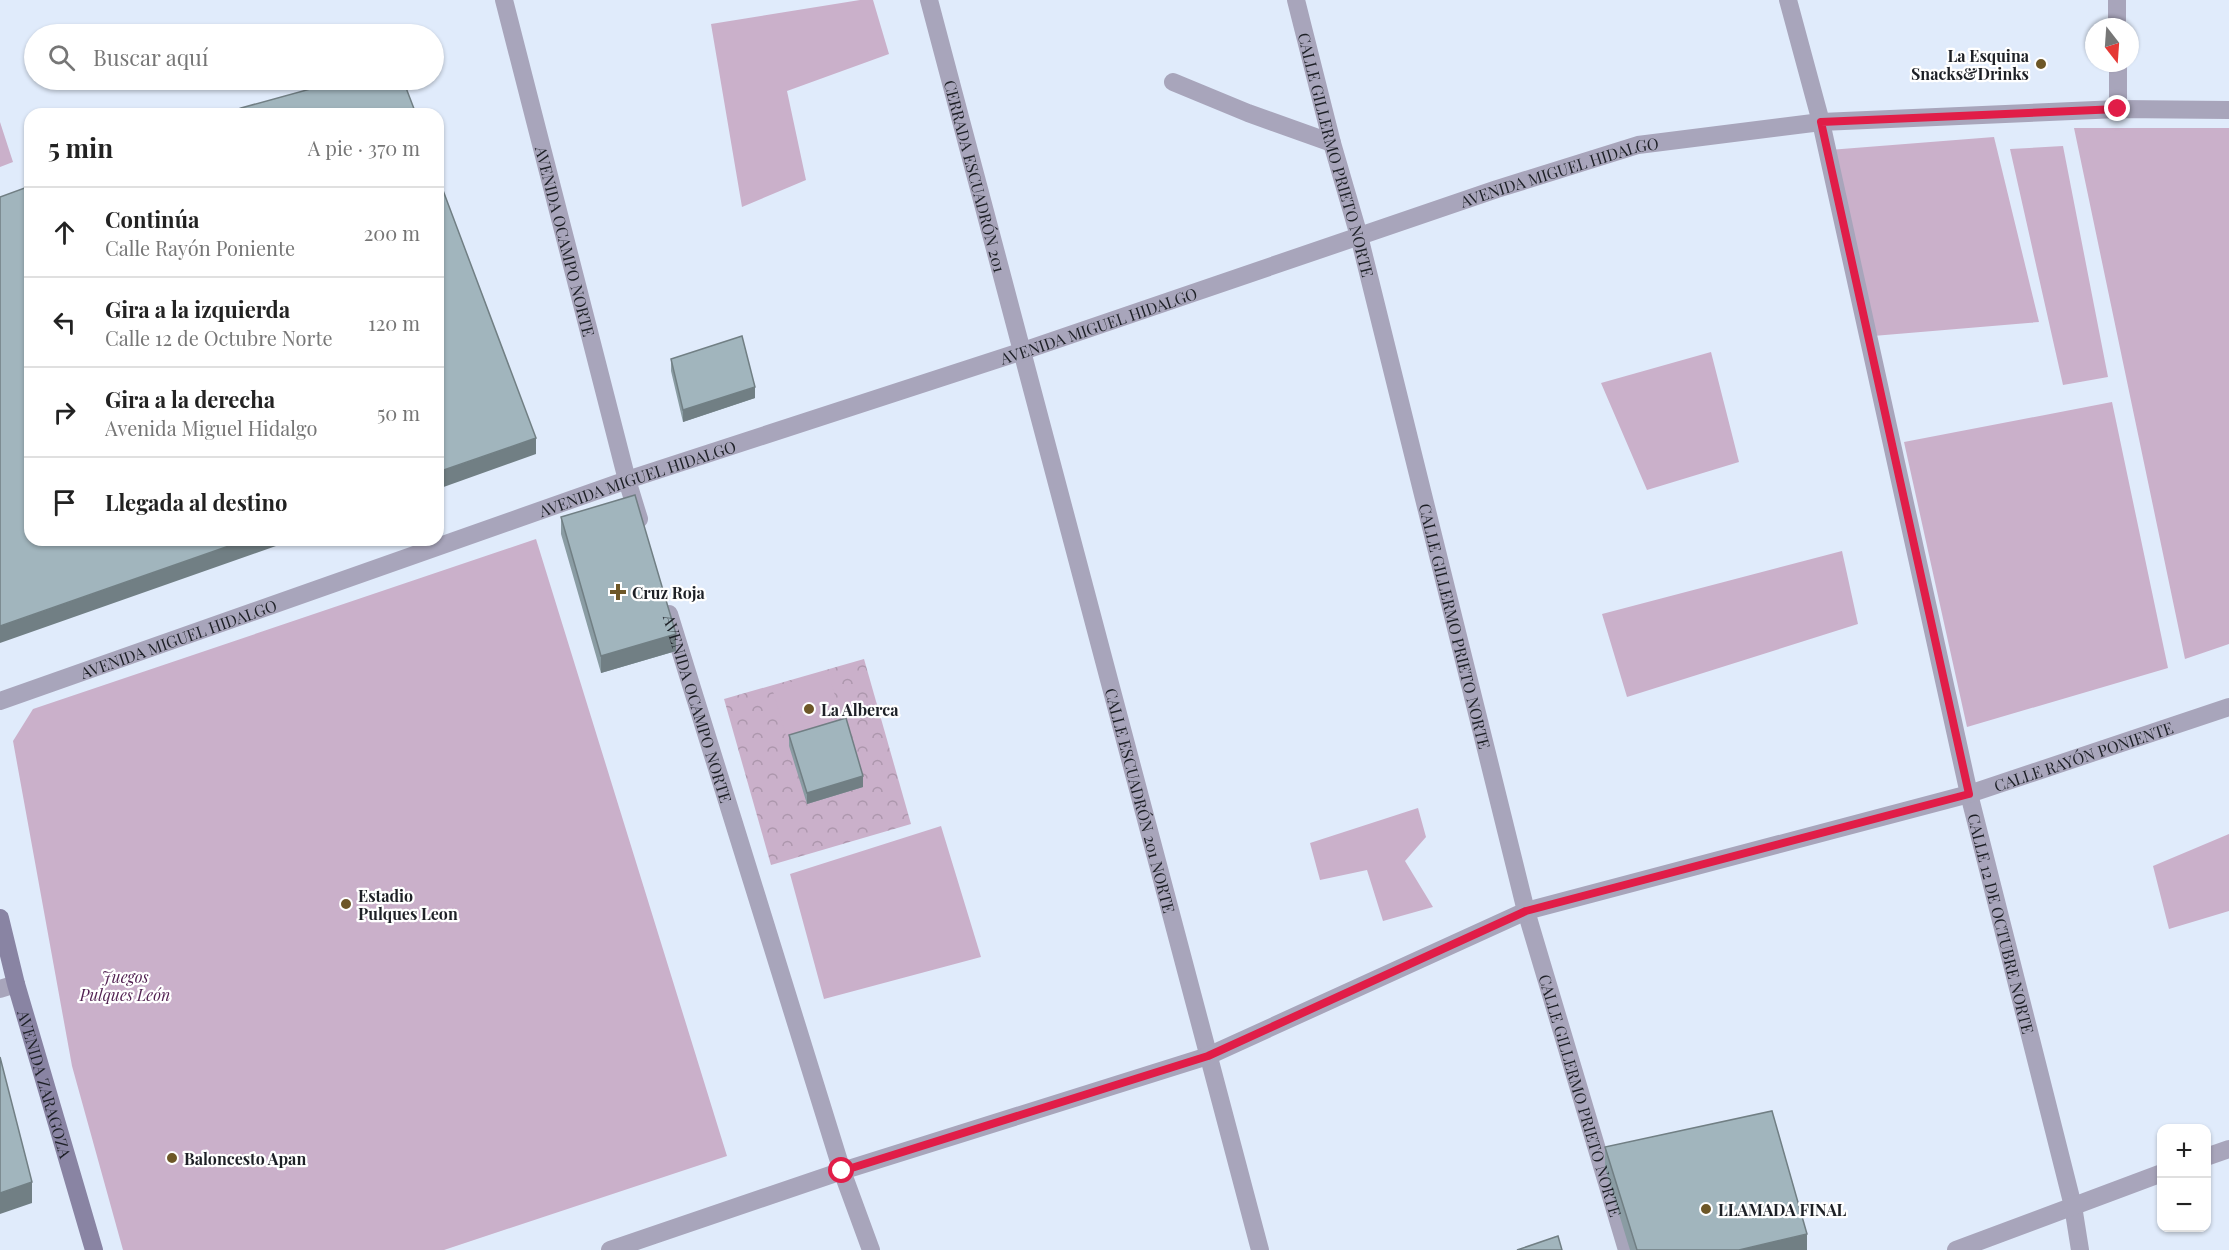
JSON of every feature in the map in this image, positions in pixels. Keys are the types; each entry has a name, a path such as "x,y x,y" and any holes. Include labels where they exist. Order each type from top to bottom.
{"main road":[{"name":"AVENIDA ZARAGOZA","path":"0,918 8,986 94,1250"}],"street":[{"name":"AVENIDA OCAMPO NORTE","path":"504,0 627,480 645,536"},
{"name":"CERRADA ESCUADRÓN 201","path":"929,0 1023,351"},
{"name":"CALLE GILLERMO PRIETO NORTE","path":"1296,0 1332,143 1359,236 1526,911 1627,1250"},
{"name":"CALLE 12 DE OCTUBRE NORTE","path":"1788,0 1821,122 1969,794 2073,1206 2080,1250"},
{"path":"2117,0 2117,18"},
{"path":"2118,72 2118,109"},
{"path":"1173,82 1248,113 1332,143"},
{"name":"AVENIDA MIGUEL HIDALGO","path":"444,545 627,480 1023,351 1497,189 1638,145 1821,122 2118,109 2229,110"},
{"name":"CALLE ESCUADRÓN 201 NORTE","path":"1023,351 1260,1250"},
{"name":"AVENIDA MIGUEL HIDALGO","path":"0,701 440,546"},
{"name":"AVENIDA OCAMPO NORTE","path":"662,593 842,1171"},
{"name":"CALLE RAYÓN PONIENTE","path":"610,1250 842,1171 1208,1056 1526,911 1969,794 2229,707"},
{"path":"2211,1155 2229,1149"},
{"path":"842,1171 871,1250"},
{"path":"1956,1250 2157,1175"}],"green space":[{"path":"860,0 873,0 889,54 787,91 806,180 742,207 711,24"},
{"path":"0,122 13,162 0,167"},
{"path":"2074,128 2229,128 2229,644 2185,659"},
{"path":"1994,137 2039,322 1873,336 1829,150"},
{"path":"2063,146 2108,377 2063,385 2010,149"},
{"path":"1711,352 1739,462 1647,490 1601,383"},
{"path":"2112,402 2168,668 1967,727 1904,442"},
{"name":"Estadio Pulques Leon","path":"536,539 727,1156 444,1250 123,1250 72,1066 13,741 33,709"},
{"path":"1842,551 1858,624 1627,697 1602,614"},
{"name":"La Alberca","path":"864,659 911,824 771,865 724,699"},
{"name":"La Alberca","path":"827,671 846,729 789,746 772,688"},
{"path":"1418,808 1426,837 1405,861 1433,907 1383,921 1367,870 1320,880 1310,843"},
{"path":"941,826 981,957 824,999 790,874"},
{"path":"2229,834 2229,911 2169,929 2153,866"}],"building":[{"path":"307,90 407,90 414,108 241,108"},
{"path":"24,188 24,546 229,546 0,626 0,197"},
{"path":"444,193 536,438 444,470"},
{"path":"742,336 755,387 683,410 671,359"},
{"name":"Cruz Roja","path":"635,495 676,634 601,656 561,517"},
{"name":"La Alberca","path":"846,718 863,776 807,793 789,735"},
{"path":"0,1057 32,1182 0,1193"},
{"name":"LLAMADA FINAL","path":"1772,1111 1807,1234 1739,1250 1637,1250 1605,1147"},
{"path":"1558,1236 1562,1250 1517,1250"}],"place":[{"name":"La Esquina Snacks&Drinks","path":"2041,64"},
{"name":"Cruz Roja","path":"618,592"},
{"name":"La Alberca","path":"809,709"},
{"name":"Estadio Pulques Leon","path":"346,904"},
{"name":"Baloncesto Apan","path":"172,1158"},
{"name":"LLAMADA FINAL","path":"1706,1209"}],"route":[{"path":"842,1171 1208,1056 1526,911 1969,794 1821,122 2118,109"}],"park label":[{"name":"Juegos Pulques León","path":"125,985"}]}
